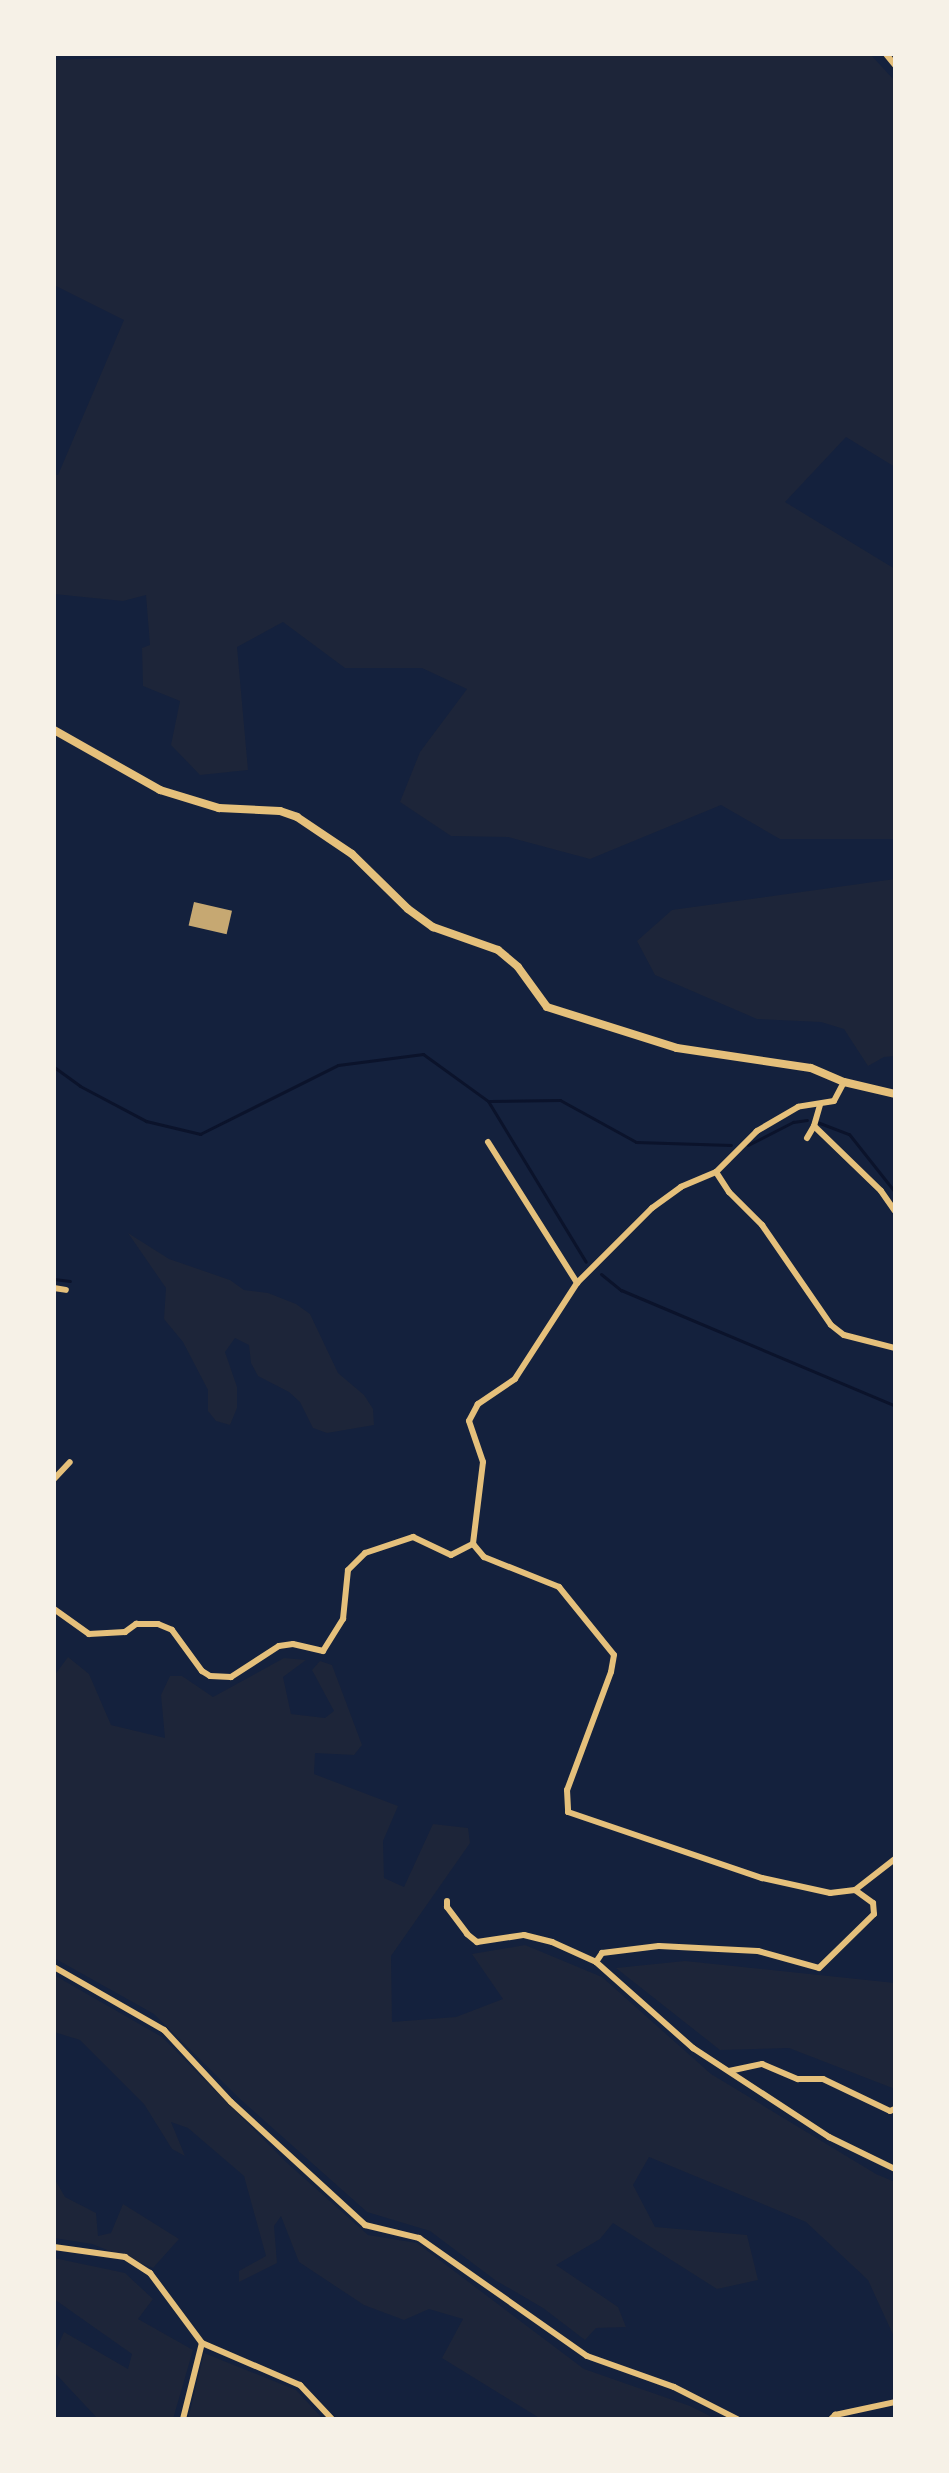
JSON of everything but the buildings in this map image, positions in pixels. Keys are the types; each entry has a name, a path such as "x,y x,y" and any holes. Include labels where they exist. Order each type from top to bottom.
{"street":[{"path":"886,54 895,65"},
{"path":"54,730 160,790 219,808 280,811 297,817 352,854 408,909 433,927 498,950 518,967 547,1007 677,1048 811,1068 844,1082 895,1094"},
{"path":"844,1082 834,1101 798,1107 757,1131 716,1172 681,1187 652,1208 577,1283 515,1379 478,1404 469,1421 483,1462 473,1544 484,1557 559,1587 614,1655 611,1672 567,1790 568,1812 762,1878 830,1893 855,1890 895,1859"},
{"path":"807,1138 820,1105"},
{"path":"814,1126 881,1191 895,1211"},
{"path":"488,1142 577,1283"},
{"path":"716,1172 729,1192 762,1225 831,1325 844,1335 895,1348"},
{"path":"54,1288 66,1290"},
{"path":"54,1479 70,1462"},
{"path":"54,1609 89,1634 125,1632 136,1624 158,1624 172,1630 202,1671 210,1676 231,1677 279,1646 293,1644 323,1651 343,1619 348,1570 365,1553 413,1537 451,1555 473,1544"},
{"path":"596,1962 602,1953 659,1946 758,1951 819,1968 874,1914 873,1903 855,1890"},
{"path":"447,1901 447,1907 460,1925 477,1942 524,1935 552,1942 596,1962 693,2048 829,2137 895,2169"},
{"path":"54,1967 164,2030 231,2102 365,2225 419,2238 587,2356 674,2387 737,2419"},
{"path":"729,2071 762,2064 798,2079 823,2079 890,2111 895,2109"},
{"path":"54,2247 125,2257 150,2273 202,2343 300,2385 332,2419"},
{"path":"183,2419 202,2343"},
{"path":"831,2419 835,2415 895,2402"}],"shaded area":[{"path":"239,54 870,54 895,81 895,467 846,437 785,502 895,569 895,839 780,839 721,805 590,859 508,837 451,836 400,802 420,752 467,689 422,668 345,668 283,622 237,647 248,770 200,775 171,745 180,701 143,686 142,648 150,645 146,595 123,601 54,594 54,474 58,475 124,320 54,285 54,60"},
{"path":"895,879 895,1056 884,1057 868,1066 844,1029 821,1022 757,1019 655,975 637,941 672,910"},
{"path":"128,1233 169,1259 230,1280 244,1290 268,1293 296,1304 310,1314 338,1373 364,1395 373,1409 374,1425 327,1433 313,1428 300,1402 289,1392 258,1376 251,1363 249,1345 235,1338 225,1352 237,1387 237,1408 230,1425 216,1421 208,1411 208,1390 183,1342 164,1319 166,1288"},
{"path":"68,1657 89,1674 111,1725 165,1738 161,1695 170,1676 182,1676 213,1697 284,1658 306,1660 283,1677 291,1714 325,1718 334,1711 312,1670 320,1661 332,1665 362,1745 354,1755 315,1753 314,1774 398,1806 383,1841 384,1878 404,1887 433,1824 468,1828 470,1843 391,1956 392,2022 456,2017 503,1999 472,1954 525,1945 602,1977 711,2074 876,2174 895,2182 895,2339 868,2280 806,2222 649,2157 633,2185 655,2227 747,2235 758,2280 717,2289 613,2223 600,2239 556,2265 618,2307 626,2327 596,2328 585,2340 543,2308 495,2280 430,2231 367,2212 240,2099 154,2014 54,1958 54,1676"},
{"path":"685,1961 895,1983 895,2089 789,2048 720,2050 616,1968"},
{"path":"54,1975 162,2037 286,2162 368,2235 417,2243 584,2369 690,2406 716,2419 541,2419 442,2358 463,2319 429,2309 404,2320 364,2305 299,2262 281,2216 274,2226 277,2263 239,2282 239,2271 266,2256 244,2176 188,2128 171,2122 185,2156 172,2149 144,2104 80,2040 54,2032"},
{"path":"54,2178 65,2197 96,2213 98,2236 111,2233 123,2204 179,2239 153,2268 92,2244 54,2238"},
{"path":"54,2258 125,2273 153,2299 138,2319 193,2350 173,2419 98,2419 54,2372 54,2355 64,2332 128,2369 132,2354 54,2299"},
{"path":"204,2353 296,2390 323,2419 188,2419"}],"waterway":[{"path":"54,1067 80,1086 146,1121 200,1134 338,1065 423,1054 488,1101 586,1262"},
{"path":"490,1101 560,1100 636,1142 731,1145"},
{"path":"748,1145 793,1122 807,1120"},
{"path":"817,1122 849,1134 895,1192"},
{"path":"601,1274 621,1290 895,1406"},
{"path":"54,1279 70,1281"}]}
